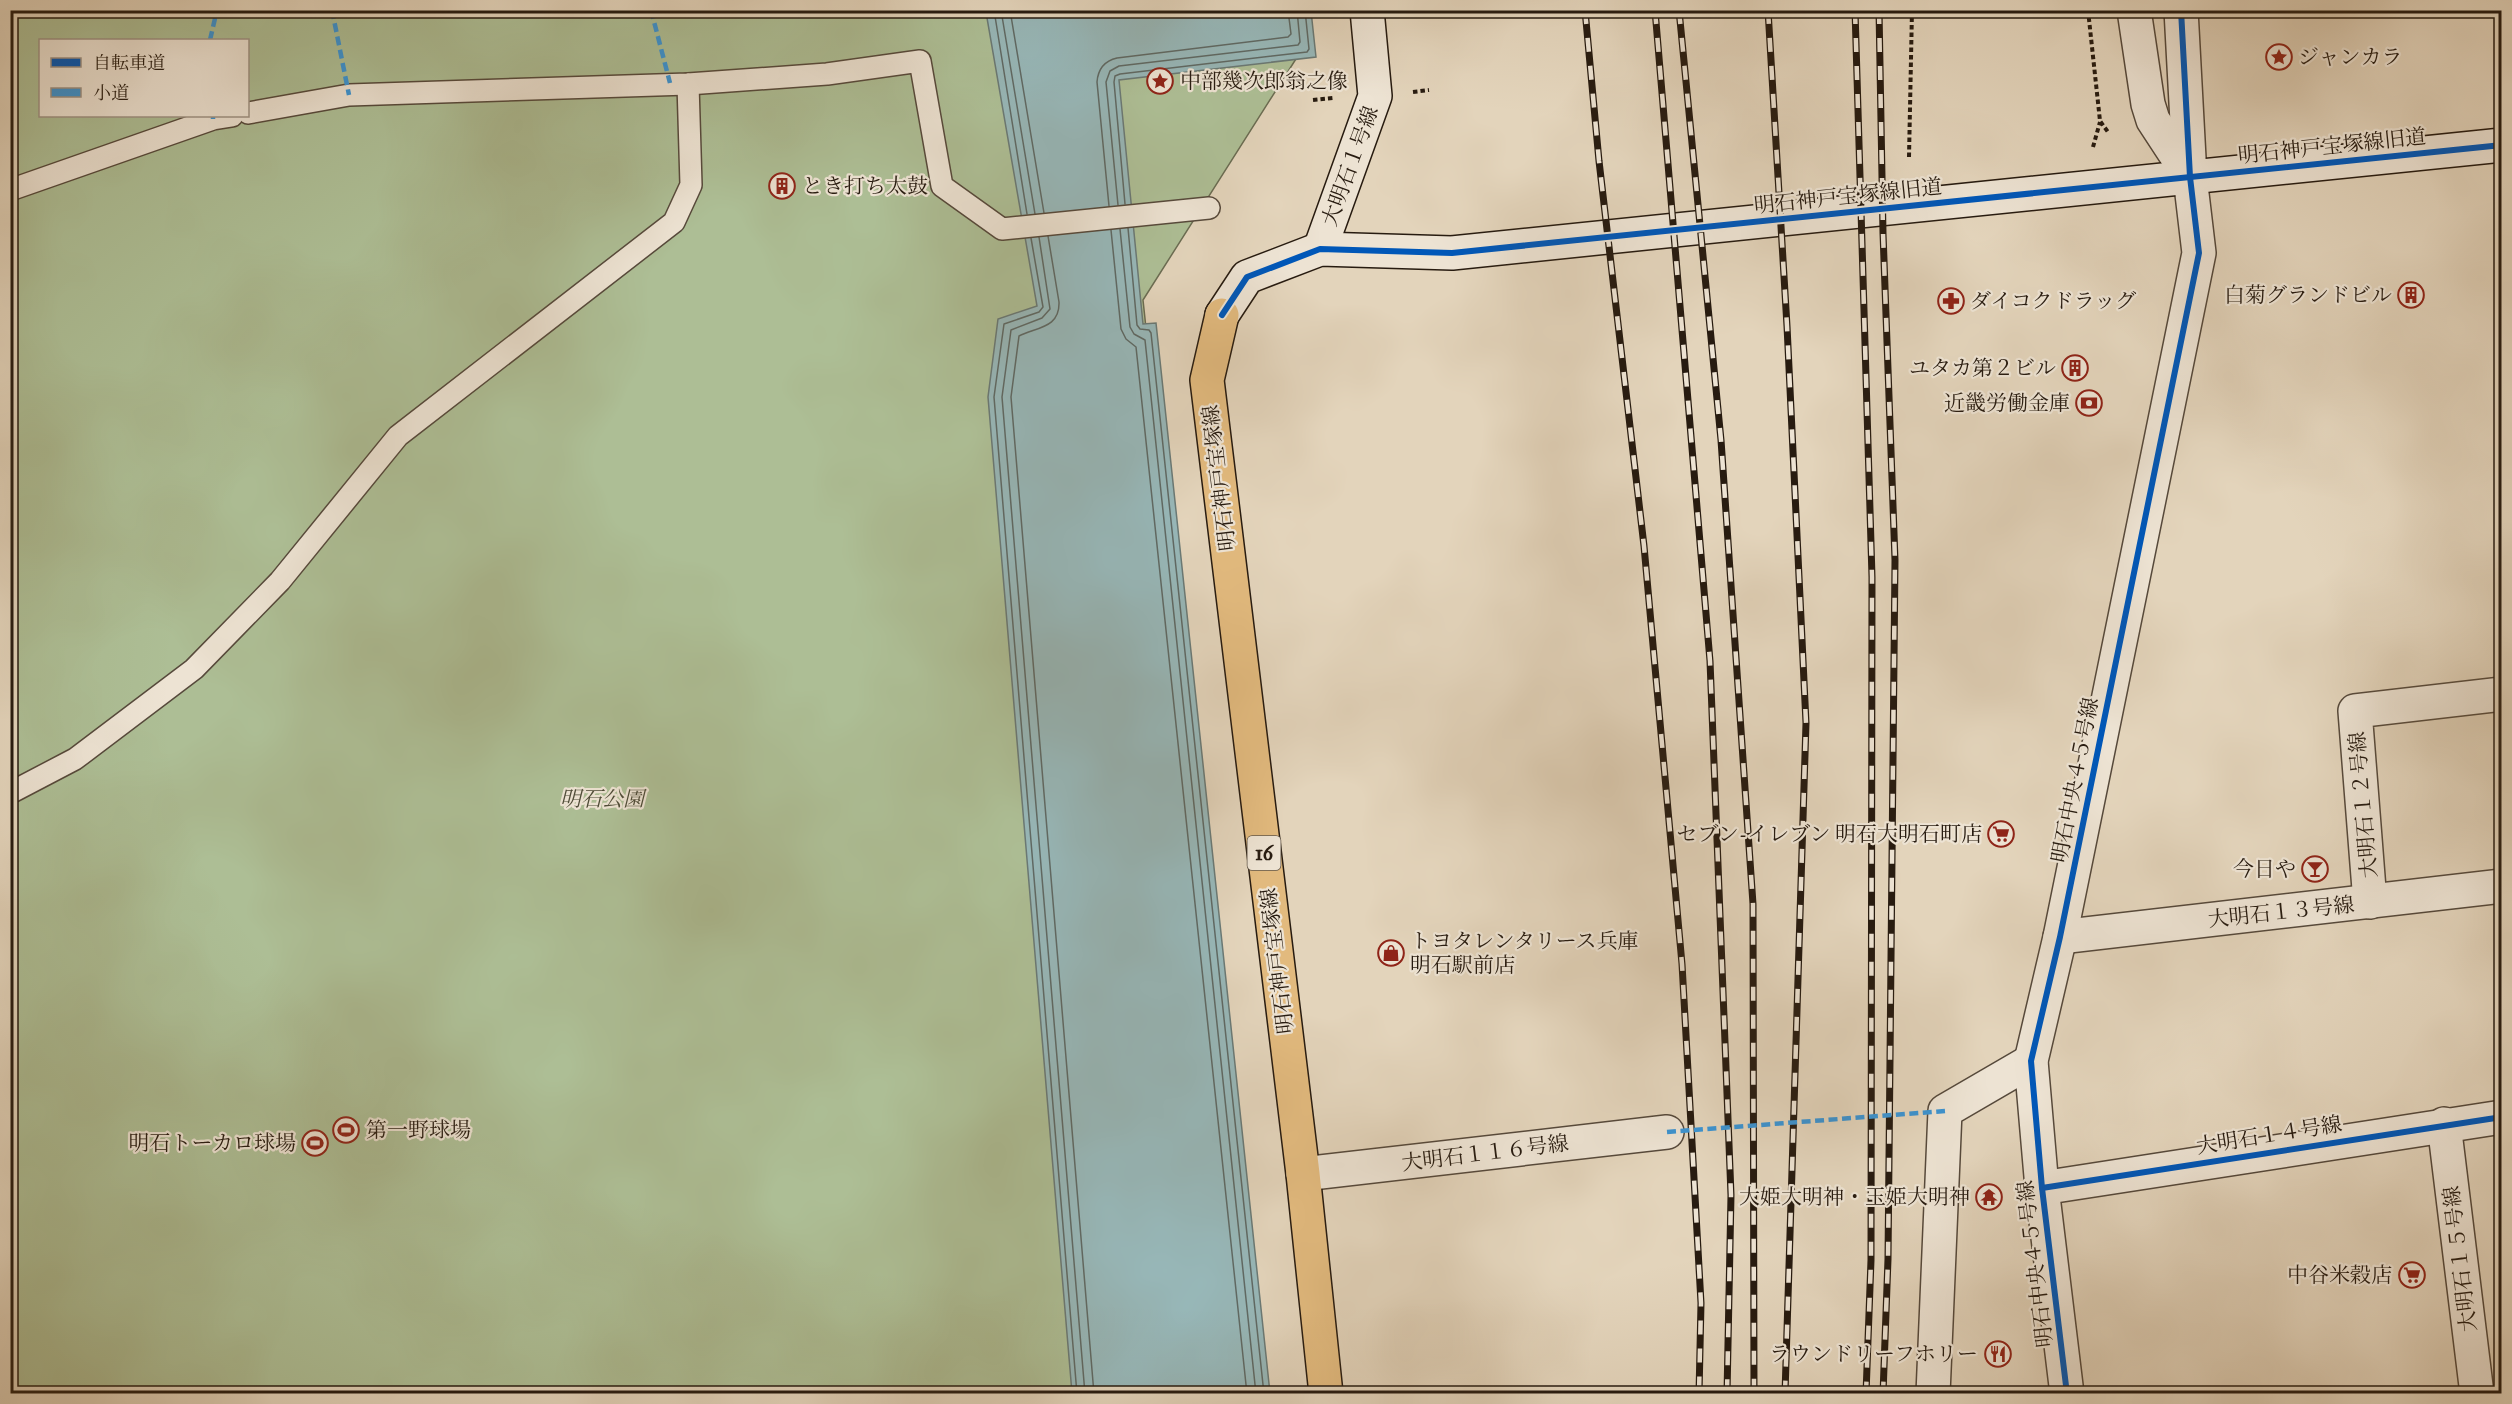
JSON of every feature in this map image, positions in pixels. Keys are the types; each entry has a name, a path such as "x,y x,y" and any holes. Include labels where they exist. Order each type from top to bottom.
{"main road":[{"name":"明石神戸宝塚線","path":"1222,315 1208,380 1303,1174 1326,1394"}],"street":[{"name":"大明石１号線","path":"1320,249 1375,96 1366,10"},
{"path":"2134,10 2150,112 2190,177"},
{"name":"明石中央４５号線","path":"2067,1394 2042,1188 2031,1061 2060,937 2199,253 2190,177 2181,10"},
{"name":"明石神戸宝塚線旧道","path":"1222,315 1247,277 1320,249 1452,253 2502,145"},
{"name":"大明石１２号線","path":"2370,902 2355,711 2502,694"},
{"name":"大明石１３号線","path":"2060,937 2502,886"},
{"path":"1933,1394 1945,1111 2031,1061"},
{"name":"大明石１４号線","path":"2042,1188 2444,1124 2502,1117"},
{"name":"大明石１５号線","path":"2444,1124 2477,1394"},
{"name":"大明石１１６号線","path":"1303,1174 1667,1132"}],"lane":[{"path":"249,113 350,95 688,84 827,74 920,61 942,186 1002,229 1209,208"},
{"path":"10,793 75,759 194,669 280,580 398,436 674,222 690,185 688,84"},
{"path":"10,190 213,119 226,117"}],"path":[{"path":"1909,157 1912,10"},
{"path":"2088,10 2100,121 2093,147"},
{"path":"2100,121 2108,132"}],"green space":[{"name":"明石公園","path":"10,11 1297,11 1301,51 1143,300 1260,1393 11,1393"}],"water":[{"path":"988,10 1311,11 1316,57 1119,80 1143,324 1156,323 1270,1393 1072,1393 988,397 998,319 1037,306 987,18"}],"railway":[{"path":"1585,10 1599,161 1644,546 1682,964 1701,1303 1699,1394"},
{"path":"1655,10 1710,661 1731,1195 1727,1394"},
{"path":"1679,10 1721,440 1753,904 1754,1394"},
{"path":"1768,10 1787,326 1806,723 1785,1394"},
{"path":"1855,10 1872,577 1871,1260 1866,1394"},
{"path":"1879,10 1883,233 1895,560 1888,1259 1883,1394"}],"marked path":[{"path":"210,39 217,10"},
{"path":"332,10 349,95"},
{"path":"651,10 670,83"},
{"path":"1667,1132 1945,1111"}],"cycle path":[{"path":"2067,1394 2042,1188 2031,1061 2060,937 2199,253 2190,177 2181,10"},
{"path":"1222,315 1247,277 1320,249 1452,253 2502,145"},
{"path":"2042,1188 2502,1117"}],"place":[{"name":"ジャンカラ","path":"2279,57"},
{"name":"中部幾次郎翁之像","path":"1160,81"},
{"name":"とき打ち太鼓","path":"782,186"},
{"name":"白菊グランドビル","path":"2411,295"},
{"name":"ダイコクドラッグ","path":"1951,301"},
{"name":"ユタカ第２ビル","path":"2075,368"},
{"name":"近畿労働金庫","path":"2089,403"},
{"name":"セブン-イレブン 明石大明石町店","path":"2001,834"},
{"name":"今日や","path":"2315,869"},
{"name":"トヨタレンタリース兵庫 明石駅前店","path":"1391,953"},
{"name":"第一野球場","path":"346,1130"},
{"name":"明石トーカロ球場","path":"315,1143"},
{"name":"大姫大明神・玉姫大明神","path":"1989,1197"},
{"name":"中谷米穀店","path":"2412,1275"},
{"name":"ラウンドリーフホリー","path":"1998,1354"}]}
